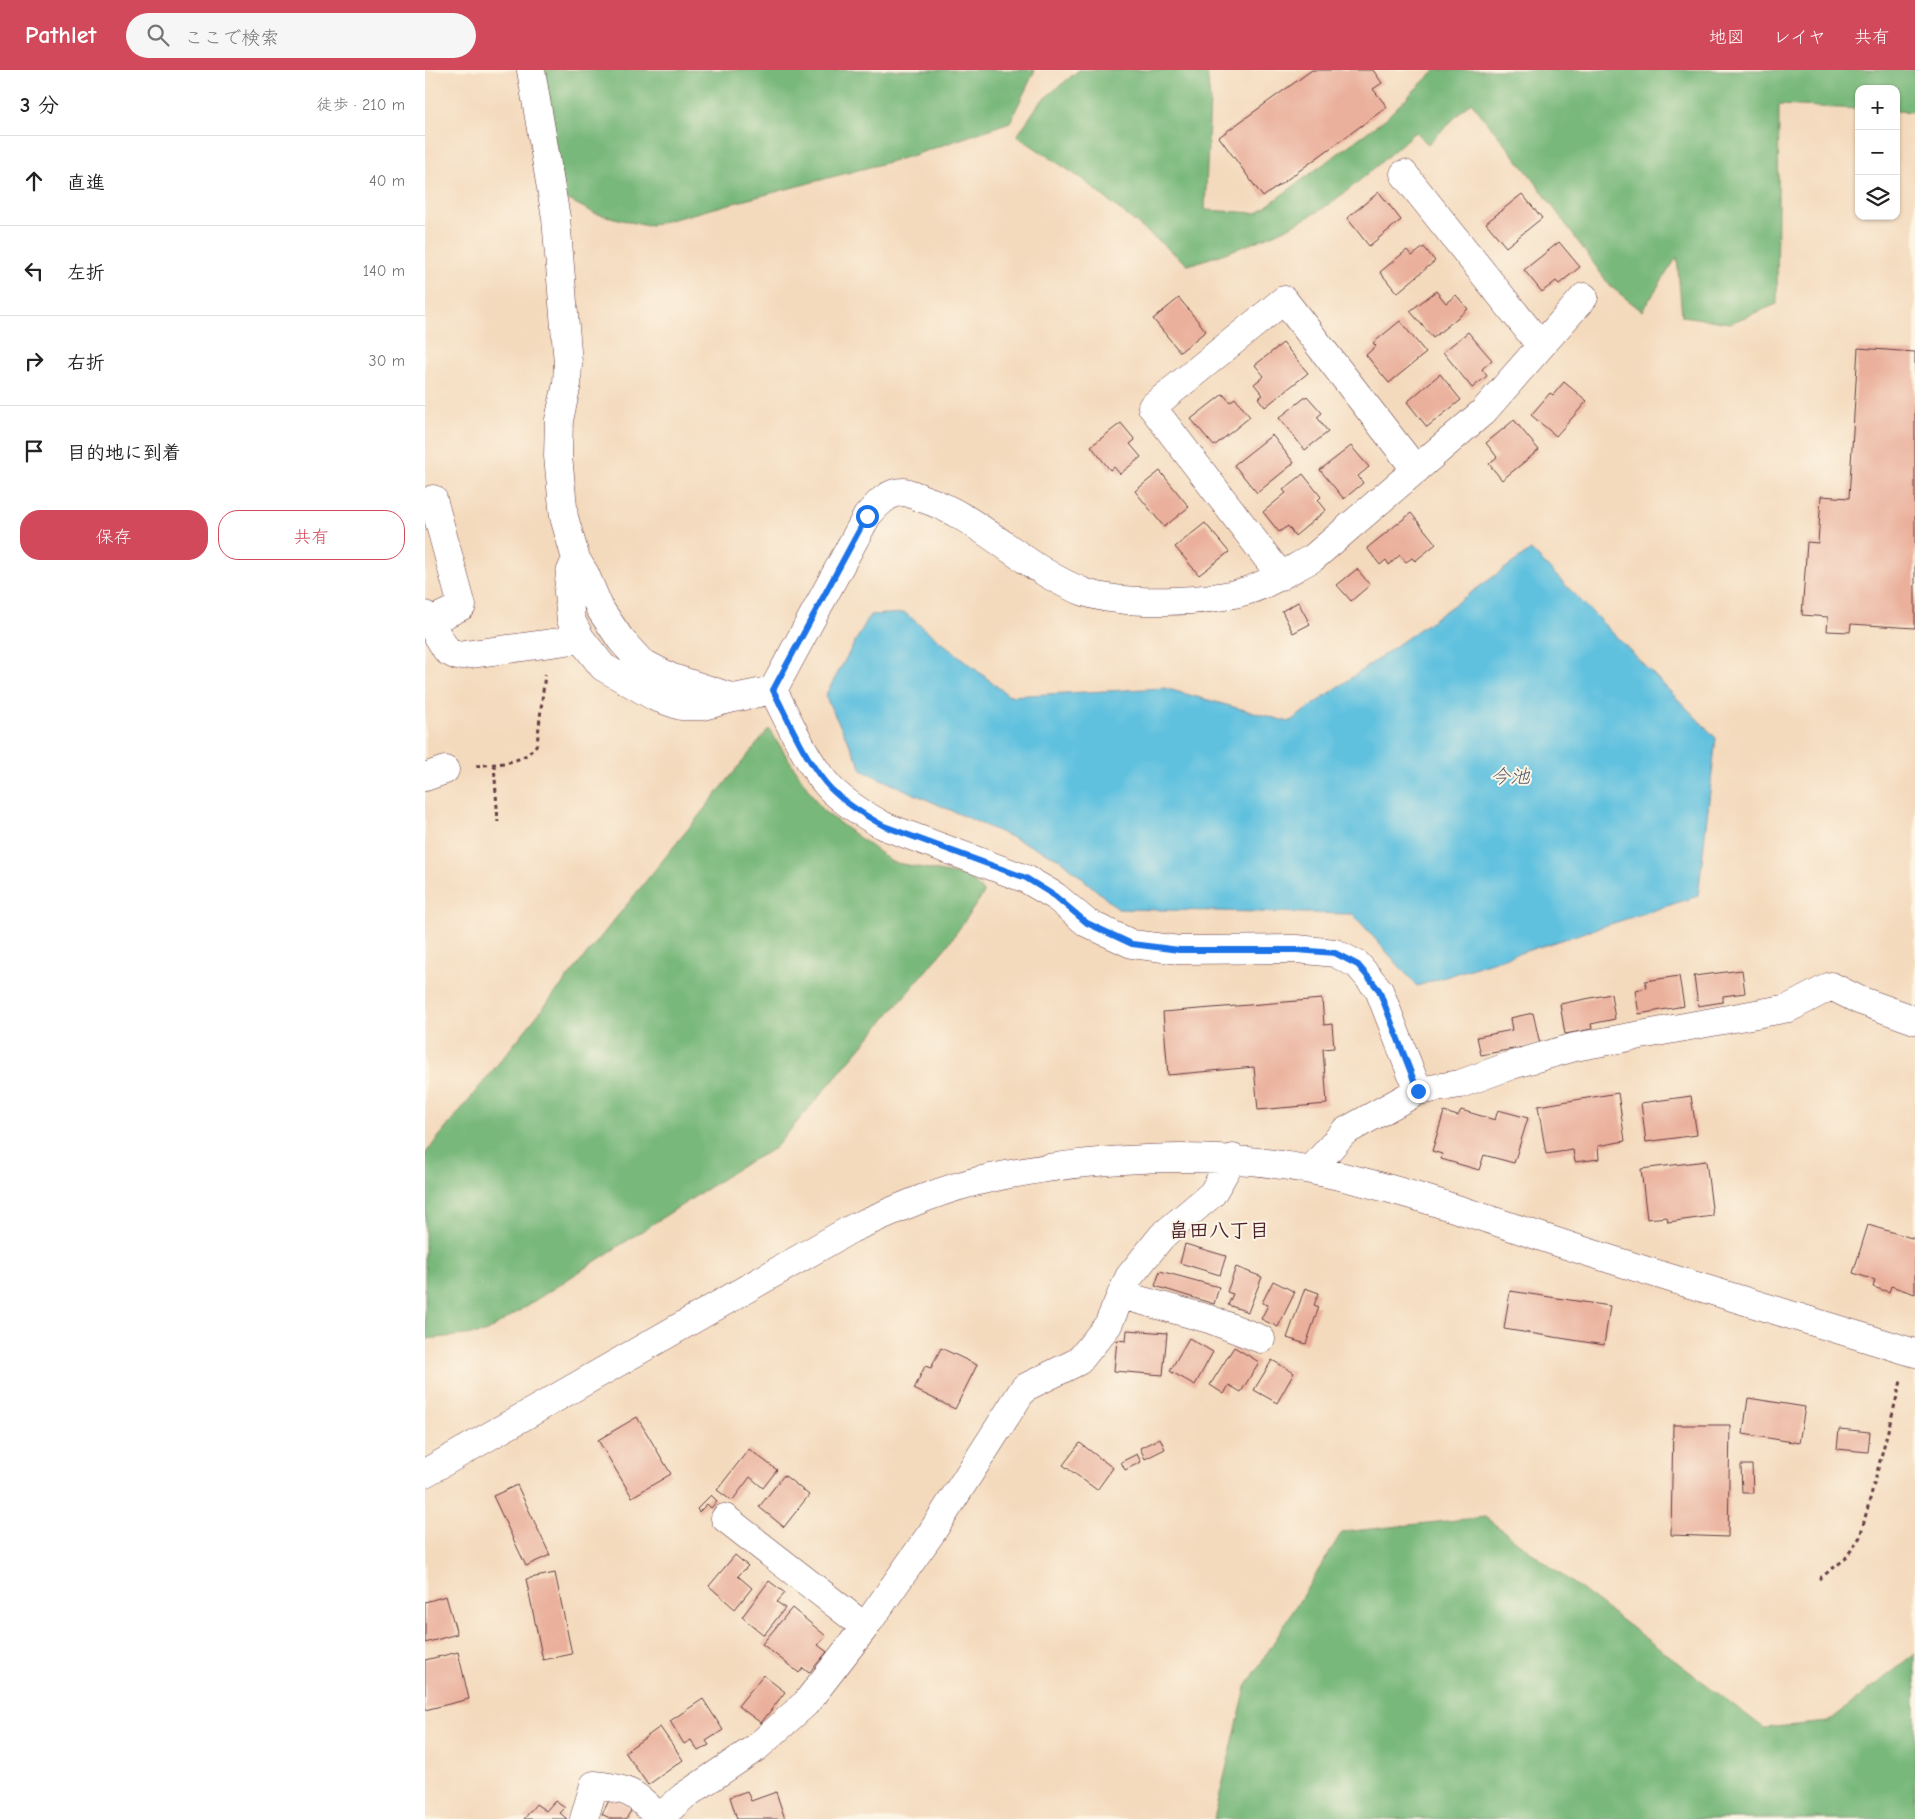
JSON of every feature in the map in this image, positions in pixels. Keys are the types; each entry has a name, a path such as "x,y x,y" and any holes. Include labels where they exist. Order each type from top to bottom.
{"street":[{"path":"531,70 556,218 568,363 567,384 559,420 558,456 564,517 576,559 585,574 600,609 621,640 641,662 670,677 734,698"},
{"path":"1404,174 1541,346"},
{"path":"773,690 867,516 881,499 903,492 944,505 1039,569 1085,592 1133,600 1169,601 1210,598 1249,590 1281,576 1313,558 1483,412 1584,297"},
{"path":"1281,576 1152,407 1284,300 1416,470"},
{"path":"433,499 462,606 428,618 447,651 457,656 581,639"},
{"path":"576,559 571,573 568,592 571,620 581,639 603,667 655,697 681,706 703,706 773,690"},
{"path":"773,690 814,766 831,789 863,814 884,826 1026,878 1055,896 1087,923 1132,944 1179,950 1297,950 1335,953 1358,965 1379,990 1418,1091"},
{"path":"1311,1170 1344,1132 1418,1091 1460,1084 1512,1065 1575,1047 1789,1008 1831,986 1859,1000 1915,1020"},
{"path":"584,1819 594,1785 621,1788 640,1797 659,1818 684,1796 757,1747 806,1703 865,1627 932,1532 1024,1388 1079,1361 1108,1325 1129,1277 1162,1236 1211,1194 1233,1158"},
{"path":"425,1474 851,1229 915,1201 990,1178 1062,1167 1134,1160 1233,1158 1311,1170 1385,1188 1677,1281 1912,1352"},
{"path":"1121,1295 1209,1319 1261,1339"},
{"path":"725,1518 865,1627"}],"path":[{"path":"435,774 516,761 531,753 537,744 549,644"},
{"path":"494,764 498,822"},
{"path":"1819,1579 1845,1559 1860,1537 1912,1352"}],"green space":[{"path":"538,70 1035,70 1010,122 911,156 647,226 594,213 561,196"},
{"path":"1079,70 1207,70 1210,100 1205,210 1257,213 1385,119 1435,70 1915,70 1915,112 1900,111 1900,85 1855,85 1855,109 1779,105 1777,304 1730,323 1682,316 1677,257 1642,311 1610,286 1533,179 1471,102 1428,144 1415,132 1355,184 1317,212 1254,242 1188,265 1082,179 1017,136 1040,102"},
{"path":"769,729 822,810 892,862 969,877 984,893 947,946 775,1148 745,1164 485,1333 425,1339 425,1154"},
{"path":"1485,1517 1764,1728 1828,1722 1915,1654 1915,1819 1214,1819 1246,1687 1342,1532"}],"water":[{"name":"今池","path":"1531,550 1716,738 1698,896 1417,986 1353,914 1118,909 1060,859 863,771 825,696 870,615 905,613 1009,696 1164,688 1289,722"}],"building":[{"path":"1312,70 1373,70 1382,83 1373,89 1387,107 1263,197 1219,137"},
{"path":"1379,192 1401,220 1369,246 1347,218"},
{"path":"1522,194 1542,218 1506,247 1486,223"},
{"path":"1559,242 1580,267 1559,284 1556,281 1542,292 1524,270"},
{"path":"1424,247 1435,261 1397,293 1380,272 1407,250 1412,256"},
{"path":"1436,291 1446,303 1456,295 1468,309 1433,338 1410,311"},
{"path":"1179,298 1206,331 1180,352 1153,319"},
{"path":"1400,321 1426,353 1389,383 1366,355 1376,346 1373,343"},
{"path":"1468,332 1492,360 1482,369 1487,376 1472,388 1443,352"},
{"path":"1283,343 1308,373 1265,407 1258,398 1263,395 1254,384 1264,376 1255,365"},
{"path":"1858,348 1915,352 1915,628 1851,624 1850,632 1827,631 1828,617 1802,615 1807,542 1818,543 1821,496 1849,498"},
{"path":"1440,374 1461,400 1427,427 1407,402"},
{"path":"1564,382 1587,401 1556,436 1531,415 1550,393 1553,395"},
{"path":"1223,394 1230,402 1235,398 1250,417 1214,446 1191,419"},
{"path":"1307,396 1322,413 1317,417 1328,432 1305,450 1279,418"},
{"path":"1514,420 1539,450 1502,480 1489,464 1497,457 1486,443"},
{"path":"1121,423 1135,440 1130,444 1141,457 1120,474 1114,467 1110,470 1091,446"},
{"path":"1272,435 1294,463 1257,493 1234,465"},
{"path":"1351,446 1369,467 1358,476 1363,483 1344,499 1320,470"},
{"path":"1160,471 1189,507 1164,527 1135,491"},
{"path":"1303,474 1321,497 1318,500 1326,510 1295,536 1288,526 1279,532 1263,512 1286,493 1283,490"},
{"path":"1411,513 1436,544 1415,561 1412,558 1406,562 1400,555 1389,565 1386,560 1380,565 1367,548"},
{"path":"1205,523 1229,552 1199,575 1175,547"},
{"path":"1357,569 1370,585 1351,601 1337,585"},
{"path":"1298,602 1310,624 1293,633 1282,611"},
{"path":"1742,970 1745,993 1723,996 1723,1002 1698,1006 1694,976"},
{"path":"1679,976 1684,1006 1639,1014 1635,990 1647,988 1645,981"},
{"path":"1611,994 1615,1019 1591,1024 1592,1029 1565,1034 1560,1004"},
{"path":"1322,999 1324,1025 1332,1024 1334,1048 1323,1049 1327,1104 1258,1110 1254,1067 1168,1075 1163,1012"},
{"path":"1533,1013 1540,1044 1481,1055 1477,1037 1512,1030 1510,1018"},
{"path":"1618,1093 1625,1141 1598,1146 1599,1159 1575,1162 1573,1150 1546,1154 1538,1106"},
{"path":"1691,1096 1697,1135 1646,1142 1641,1103"},
{"path":"1461,1110 1495,1120 1498,1110 1528,1118 1514,1163 1484,1155 1479,1170 1441,1159 1442,1154 1432,1151 1444,1112 1458,1116"},
{"path":"1706,1161 1713,1216 1668,1222 1667,1217 1647,1219 1641,1169"},
{"path":"1868,1225 1915,1239 1915,1294 1891,1286 1889,1292 1873,1287 1875,1280 1853,1273"},
{"path":"1185,1244 1226,1256 1220,1275 1180,1263"},
{"path":"1236,1267 1262,1277 1248,1312 1228,1305 1233,1294 1227,1292"},
{"path":"1160,1271 1219,1287 1214,1304 1155,1286"},
{"path":"1273,1281 1295,1292 1278,1327 1261,1319 1268,1305 1262,1303"},
{"path":"1305,1288 1319,1293 1314,1305 1319,1307 1306,1344 1287,1338"},
{"path":"1510,1291 1610,1306 1604,1345 1504,1329"},
{"path":"1127,1330 1167,1333 1163,1375 1114,1371 1117,1340 1126,1341"},
{"path":"1189,1338 1213,1352 1195,1385 1170,1371"},
{"path":"1234,1347 1259,1362 1241,1392 1229,1385 1224,1394 1210,1385"},
{"path":"941,1348 977,1365 955,1409 914,1389 925,1366 931,1368"},
{"path":"1272,1360 1294,1373 1277,1403 1254,1390"},
{"path":"1748,1398 1805,1407 1799,1443 1743,1434"},
{"path":"637,1417 671,1474 632,1497 598,1440"},
{"path":"1673,1425 1730,1425 1728,1537 1671,1535"},
{"path":"1839,1429 1870,1432 1868,1452 1837,1449"},
{"path":"1160,1438 1165,1449 1145,1459 1140,1448"},
{"path":"1080,1443 1113,1468 1097,1490 1063,1465"},
{"path":"749,1449 777,1470 763,1488 750,1477 732,1501 717,1490"},
{"path":"1137,1454 1141,1462 1125,1470 1121,1462"},
{"path":"1741,1465 1752,1465 1753,1493 1742,1493"},
{"path":"784,1475 809,1495 784,1527 759,1507"},
{"path":"517,1485 550,1555 526,1566 493,1496"},
{"path":"711,1495 717,1501 711,1508 707,1504 699,1512 697,1509"},
{"path":"735,1555 748,1566 738,1576 752,1588 735,1609 709,1586"},
{"path":"555,1573 572,1654 543,1660 526,1579"},
{"path":"769,1581 785,1593 777,1602 785,1608 764,1635 742,1617"},
{"path":"446,1596 457,1634 425,1643 425,1602"},
{"path":"792,1608 826,1636 818,1645 827,1652 809,1673 803,1668 799,1673 762,1644"},
{"path":"458,1652 469,1699 425,1710 425,1660"},
{"path":"763,1675 785,1692 761,1723 738,1706"},
{"path":"703,1699 723,1730 706,1741 709,1745 698,1751 691,1740 684,1744 670,1721"},
{"path":"660,1727 683,1760 648,1785 625,1752"},
{"path":"747,1791 751,1801 776,1792 785,1819 737,1819 730,1797"},
{"path":"611,1797 632,1809 626,1819 611,1819 602,1814"},
{"path":"555,1801 565,1808 560,1813 567,1819 524,1819 536,1804 546,1811"}],"district":[{"name":"畠田八丁目","path":"1219,1230"}],"route":[{"path":"867,516 773,690 814,766 831,789 863,814 884,826 1026,878 1055,896 1087,923 1132,944 1179,950 1297,950 1335,953 1358,965 1379,990 1418,1091"}]}
